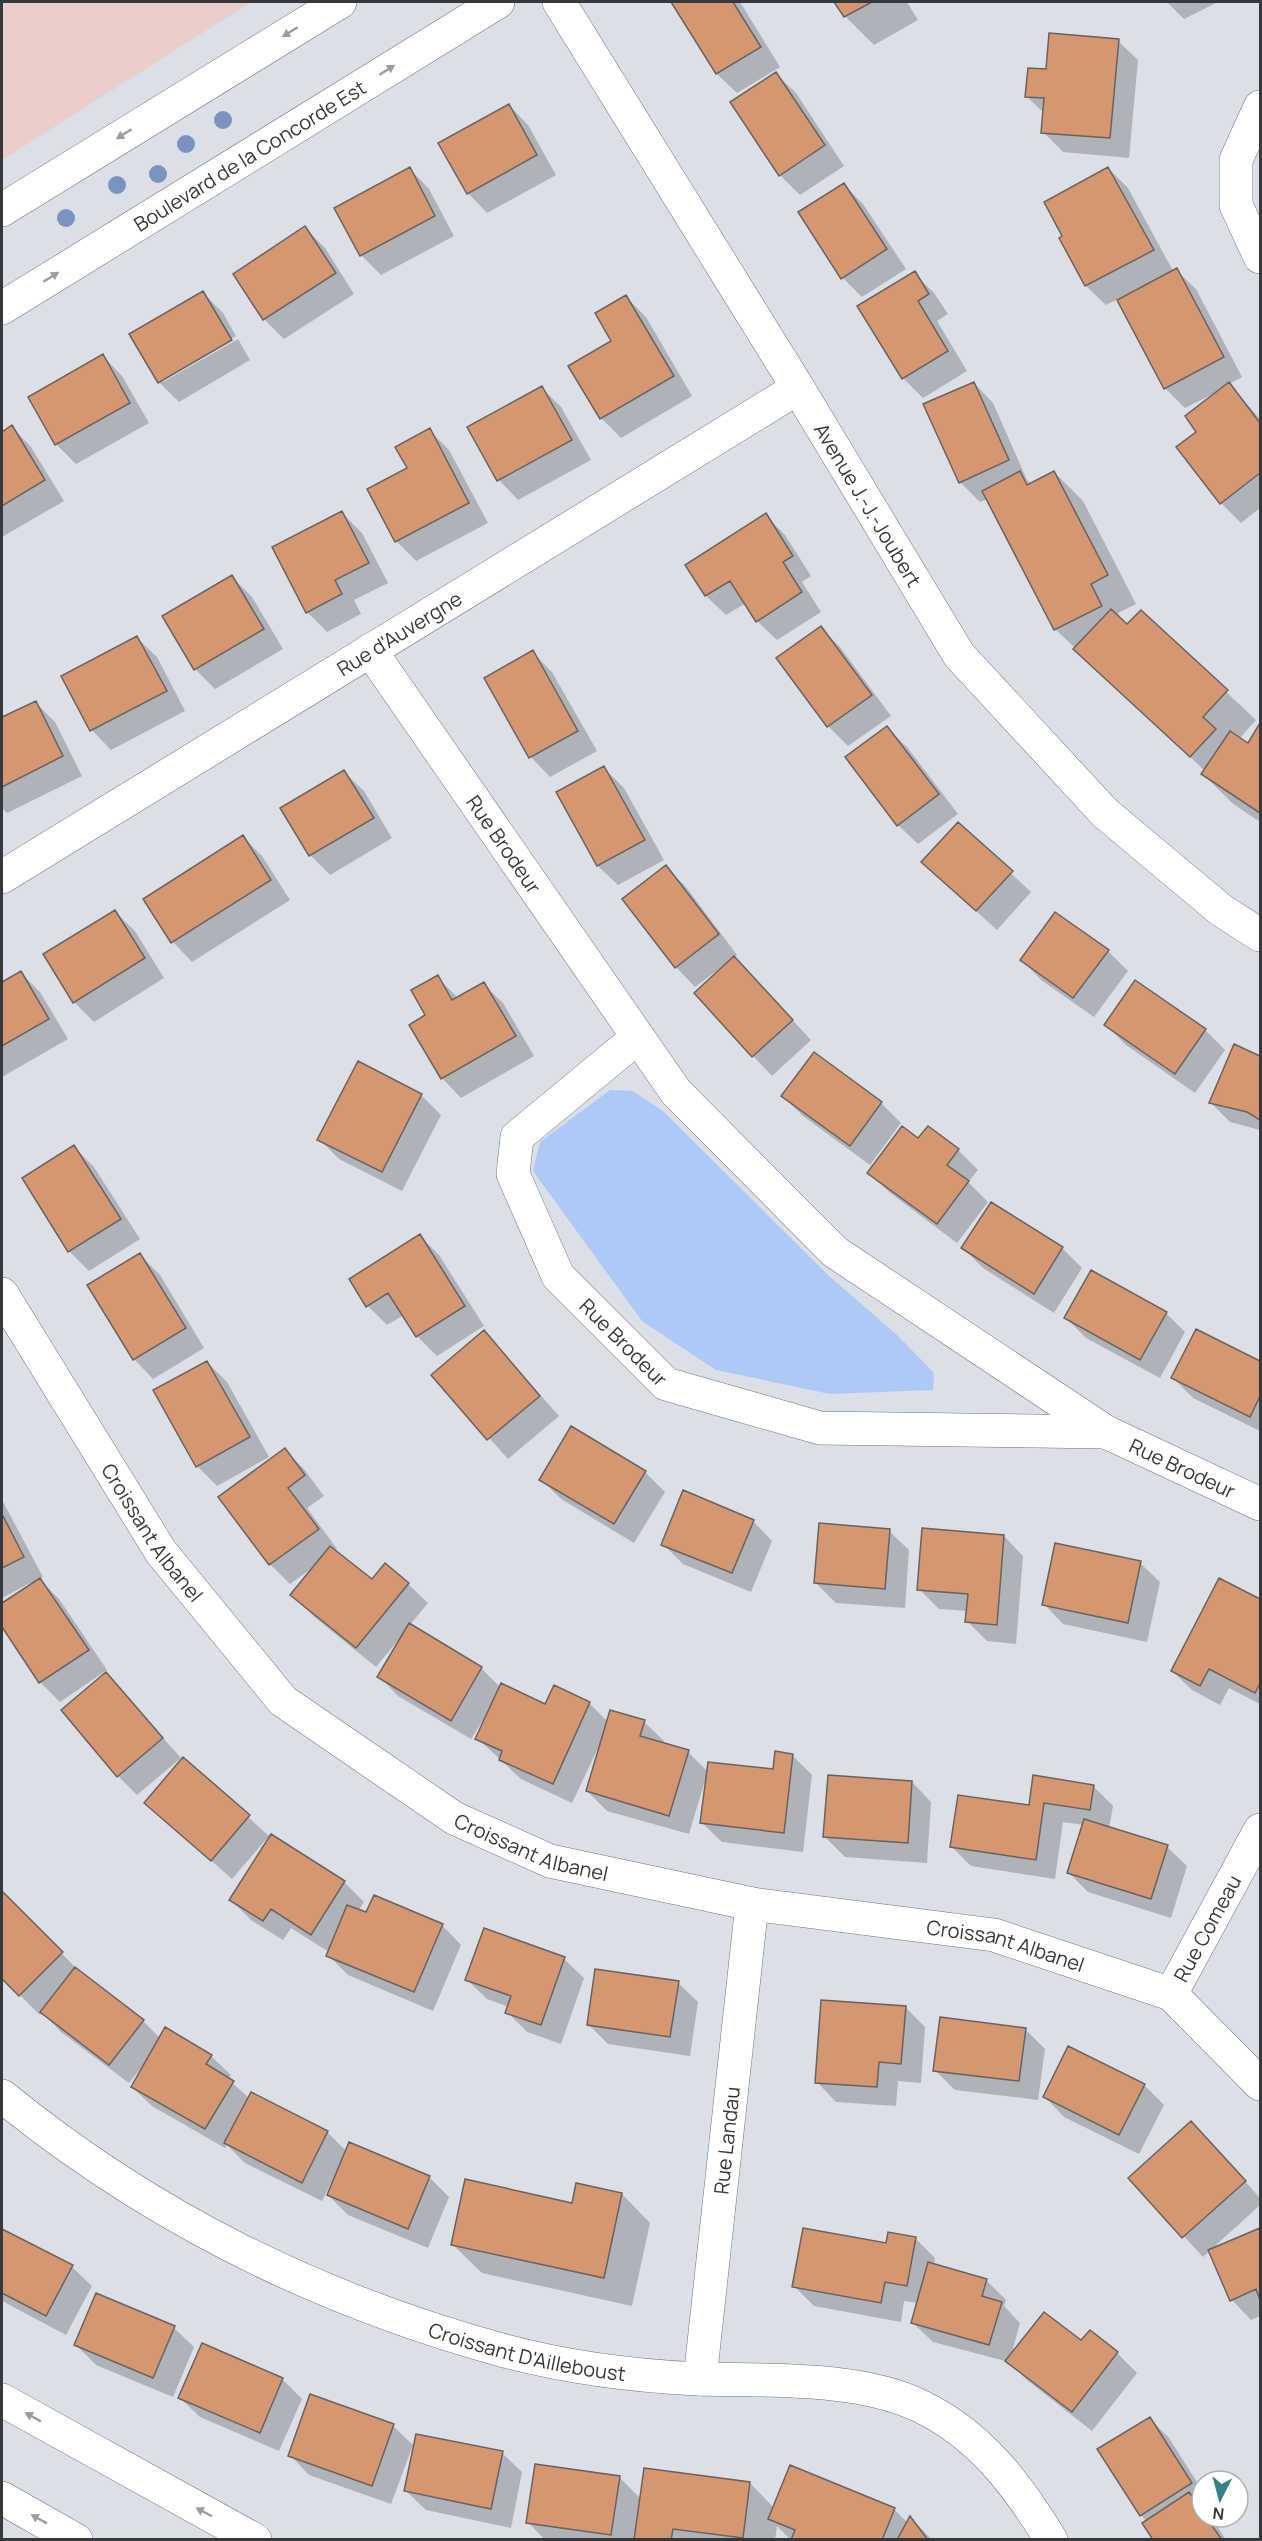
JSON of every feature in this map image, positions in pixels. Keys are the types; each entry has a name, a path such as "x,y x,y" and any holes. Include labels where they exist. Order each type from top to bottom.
{"main road":[{"path":"2,210 340,2"},
{"name":"Boulevard de la Concorde Est","path":"2,308 498,2"},
{"name":"Avenue J.-J.-Joubert","path":"559,2 798,388 959,655 1105,813 1221,910 1260,935"},
{"path":"1260,107 1236,159 1236,205 1260,257"},
{"name":"Rue d'Auvergne","path":"2,877 798,388"},
{"name":"Rue Brodeur","path":"370,650 676,1092 835,1252 1106,1432 1260,1504"},
{"name":"Rue Brodeur","path":"638,1037 517,1137 513,1174 558,1276 666,1384 820,1428 1106,1432"},
{"name":"Croissant Albanel","path":"2,1294 161,1552 283,1701 454,1818 550,1861 753,1904 994,1935 1171,1994 1260,2084"},
{"name":"Rue Comeau","path":"1171,1994 1260,1830"},
{"name":"Rue Landau","path":"700,2379 753,1904"},
{"name":"Croissant D'Ailleboust","path":"2,2096 94,2164 167,2212 255,2260 400,2318 506,2351 603,2372 867,2388 920,2406 973,2440 993,2460 1016,2488 1051,2540"},
{"path":"2,2400 255,2540"},
{"path":"2,2498 76,2540"}],"shaded area":[{"path":"2,2 251,2 2,160"},
{"path":"610,1090 633,1091 663,1111 828,1275 898,1336 934,1373 933,1390 830,1394 716,1370 642,1321 533,1171 540,1142"}],"building":[{"path":"671,2 733,2 761,47 716,74"},
{"path":"834,2 872,2 844,17"},
{"path":"1049,33 1119,39 1110,138 1041,133 1044,98 1025,97 1028,68 1046,69"},
{"path":"776,72 825,145 779,176 730,102"},
{"path":"509,104 537,155 467,194 438,143"},
{"path":"410,167 435,216 360,256 334,208"},
{"path":"1108,167 1154,250 1085,286 1059,238 1062,236 1044,202"},
{"path":"844,183 887,249 841,279 798,212"},
{"path":"305,226 336,273 263,320 233,274"},
{"path":"1177,268 1224,357 1164,389 1117,300"},
{"path":"915,271 929,294 918,301 948,351 902,379 857,306"},
{"path":"203,291 232,340 158,383 129,334"},
{"path":"626,295 674,376 600,419 568,366 611,341 595,313"},
{"path":"103,354 130,403 55,445 28,397"},
{"path":"974,382 1009,460 959,483 923,404"},
{"path":"1229,382 1260,423 1260,473 1220,504 1176,447 1196,432 1185,416"},
{"path":"542,386 572,440 497,481 467,427"},
{"path":"12,425 45,480 2,506 2,432"},
{"path":"430,428 469,503 395,542 367,489 407,468 395,447"},
{"path":"1020,471 1027,485 1054,471 1108,575 1091,584 1102,606 1054,630 982,491"},
{"path":"342,511 369,563 335,580 342,594 306,613 272,547"},
{"path":"766,513 793,556 783,562 802,592 756,622 730,581 705,596 685,565"},
{"path":"232,575 264,629 194,670 162,616"},
{"path":"1111,609 1127,624 1141,610 1228,690 1203,717 1216,729 1190,757 1073,649"},
{"path":"821,626 872,695 827,727 776,658"},
{"path":"137,636 167,691 90,731 61,676"},
{"path":"533,650 578,731 529,758 484,678"},
{"path":"36,701 63,756 2,787 2,717"},
{"path":"1260,723 1260,813 1201,774 1230,731 1248,743"},
{"path":"887,726 939,794 897,826 845,757"},
{"path":"604,766 645,840 597,866 556,792"},
{"path":"344,770 374,818 309,856 280,808"},
{"path":"958,822 1013,871 976,911 921,862"},
{"path":"243,835 271,880 171,943 143,899"},
{"path":"666,865 719,934 675,968 622,899"},
{"path":"115,910 145,958 73,1003 43,954"},
{"path":"1055,912 1109,950 1073,998 1020,960"},
{"path":"734,956 793,1020 752,1057 694,993"},
{"path":"21,971 49,1019 2,1046 2,982"},
{"path":"438,975 452,1000 484,982 516,1036 441,1079 409,1025 425,1015 411,990"},
{"path":"1135,980 1206,1029 1175,1074 1104,1025"},
{"path":"1234,1044 1260,1056 1260,1120 1247,1112 1209,1103"},
{"path":"814,1052 882,1102 850,1146 781,1096"},
{"path":"358,1061 422,1094 382,1172 317,1140"},
{"path":"902,1126 918,1138 928,1126 959,1149 947,1165 969,1181 937,1224 867,1173"},
{"path":"74,1145 121,1219 68,1252 22,1178"},
{"path":"991,1202 1063,1247 1034,1294 961,1248"},
{"path":"420,1234 465,1306 416,1337 388,1293 366,1307 349,1279"},
{"path":"140,1253 186,1328 133,1360 87,1285"},
{"path":"1091,1270 1167,1312 1140,1360 1064,1318"},
{"path":"1196,1329 1260,1361 1260,1396 1250,1417 1171,1378"},
{"path":"484,1330 540,1396 487,1440 431,1375"},
{"path":"207,1361 250,1437 196,1467 153,1390"},
{"path":"571,1426 646,1471 614,1524 539,1480"},
{"path":"285,1448 305,1475 288,1488 319,1529 269,1565 218,1497"},
{"path":"683,1490 754,1520 732,1573 661,1545"},
{"path":"2,1514 24,1557 2,1568"},
{"path":"819,1523 890,1529 885,1589 814,1583"},
{"path":"922,1528 1004,1535 997,1625 965,1622 968,1594 917,1590"},
{"path":"1055,1543 1141,1561 1128,1623 1042,1605"},
{"path":"330,1546 372,1579 385,1563 409,1583 356,1648 290,1595"},
{"path":"40,1578 89,1650 39,1683 2,1627 2,1603"},
{"path":"1219,1578 1260,1599 1260,1683 1255,1693 1209,1669 1200,1686 1171,1671"},
{"path":"409,1623 482,1667 451,1721 377,1677"},
{"path":"106,1672 163,1738 117,1777 61,1710"},
{"path":"501,1683 545,1704 554,1685 590,1702 553,1784 499,1760 502,1751 475,1739"},
{"path":"610,1710 645,1720 640,1736 689,1750 669,1816 586,1791"},
{"path":"775,1751 793,1754 784,1833 700,1823 708,1762 773,1769"},
{"path":"183,1757 250,1815 211,1861 144,1803"},
{"path":"828,1775 912,1781 908,1843 823,1837"},
{"path":"1033,1775 1094,1785 1090,1810 1044,1803 1036,1860 950,1847 958,1795 1029,1805"},
{"path":"1084,1819 1168,1845 1151,1899 1067,1873"},
{"path":"271,1834 345,1881 311,1935 271,1909 263,1921 229,1900"},
{"path":"2,1891 63,1952 19,1996 2,1979"},
{"path":"374,1895 443,1924 414,1992 326,1956 347,1905 366,1912"},
{"path":"484,1928 565,1957 541,2025 505,2013 511,1996 465,1980"},
{"path":"75,1967 144,2020 109,2065 40,2012"},
{"path":"595,1969 679,1981 670,2037 587,2025"},
{"path":"821,2000 906,2006 901,2064 879,2062 877,2087 815,2083"},
{"path":"940,2017 1026,2028 1019,2081 933,2071"},
{"path":"165,2027 212,2055 206,2064 234,2081 205,2129 131,2087"},
{"path":"1068,2046 1145,2084 1119,2135 1043,2097"},
{"path":"251,2092 328,2131 302,2183 224,2143"},
{"path":"1191,2121 1246,2181 1182,2238 1128,2178"},
{"path":"349,2142 430,2176 408,2229 327,2195"},
{"path":"465,2179 572,2203 576,2183 622,2193 604,2278 451,2245"},
{"path":"803,2228 886,2243 888,2232 916,2237 907,2286 885,2282 881,2303 792,2287"},
{"path":"1260,2228 1260,2300 1256,2289 1230,2301 1208,2250"},
{"path":"2,2229 73,2265 46,2316 2,2293"},
{"path":"928,2262 987,2279 982,2296 1002,2302 989,2345 911,2323"},
{"path":"96,2293 175,2326 153,2378 74,2345"},
{"path":"1044,2312 1081,2340 1090,2330 1118,2352 1072,2412 1005,2361"},
{"path":"202,2343 283,2378 260,2433 178,2398"},
{"path":"310,2394 394,2424 372,2486 288,2456"},
{"path":"1150,2417 1190,2480 1190,2484 1140,2516 1097,2449"},
{"path":"416,2434 503,2451 491,2509 404,2491"},
{"path":"535,2464 620,2476 611,2535 526,2523"},
{"path":"790,2465 895,2508 882,2540 791,2540 795,2530 768,2519"},
{"path":"644,2468 750,2482 743,2538 673,2529 671,2540 634,2540"},
{"path":"1189,2492 1190,2529 1214,2529 1222,2540 1153,2540 1142,2523"},
{"path":"910,2516 928,2540 897,2540"}]}
